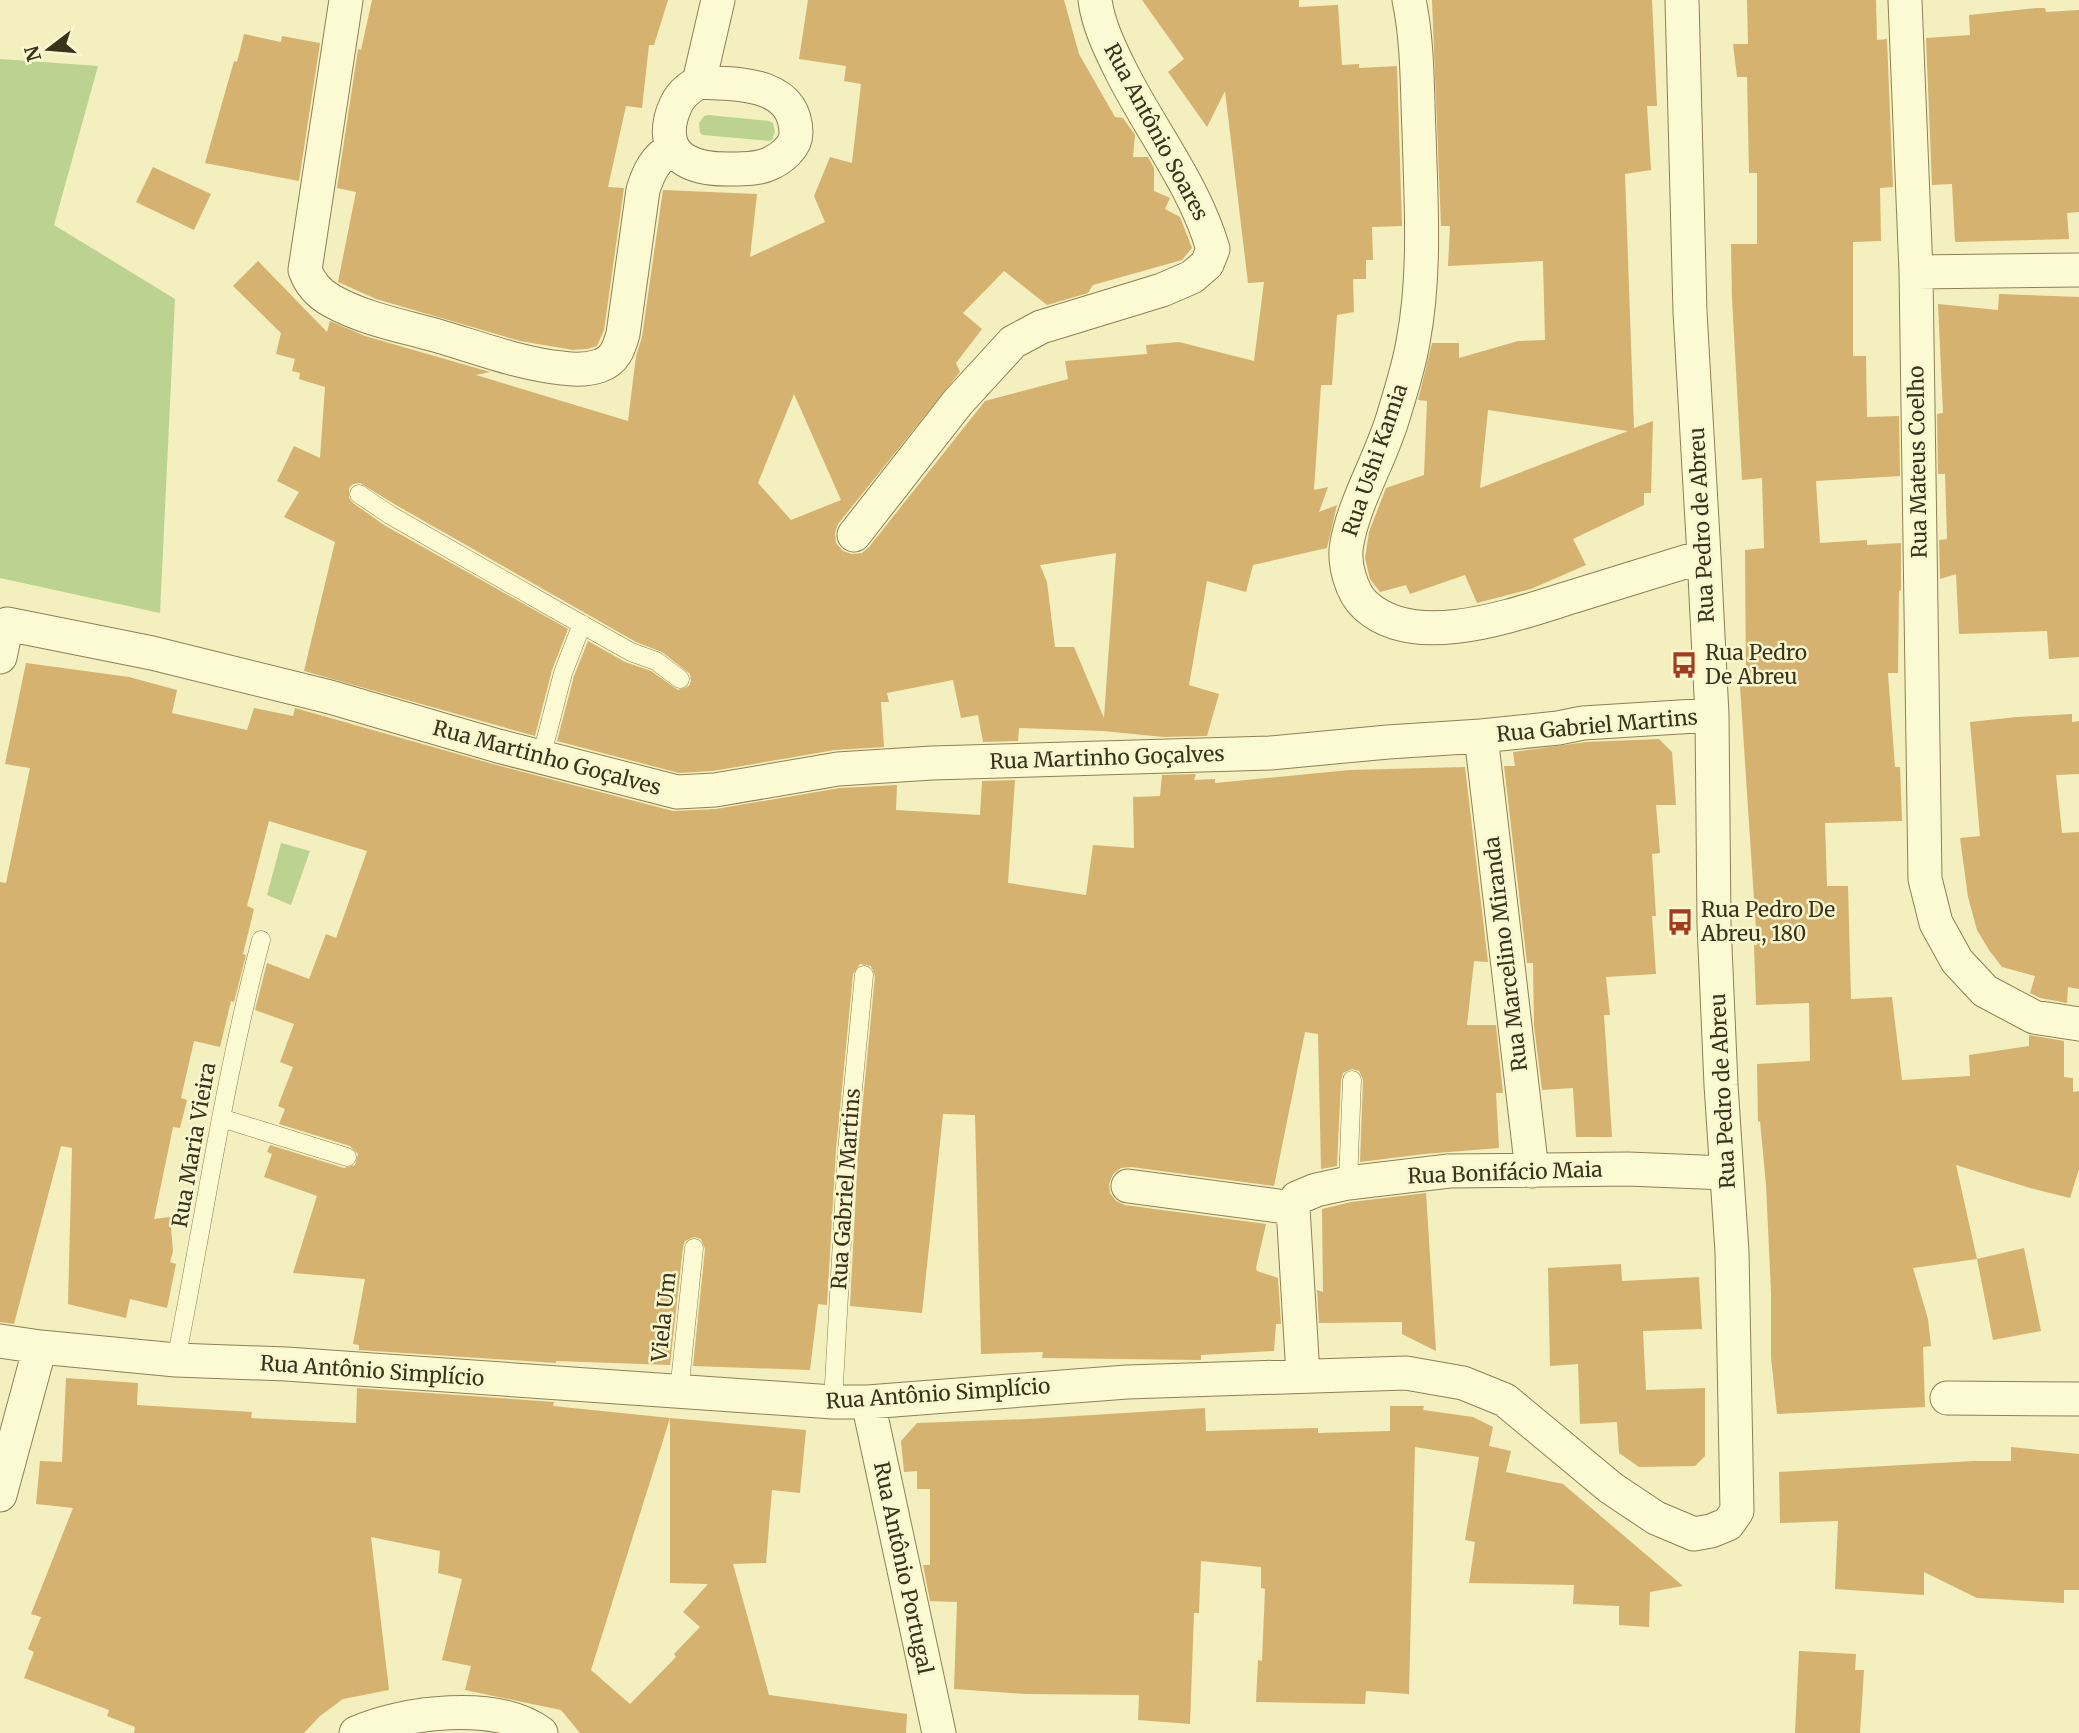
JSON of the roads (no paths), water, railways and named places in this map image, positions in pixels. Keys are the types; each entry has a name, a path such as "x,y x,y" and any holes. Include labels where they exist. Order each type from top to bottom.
{"street":[{"path":"346,0 305,270 316,290 331,301 359,313 535,363 583,370 602,366 612,358 621,341 643,190 654,163 659,156 672,148"},
{"path":"699,82 718,0"},
{"name":"Rua Antônio Soares","path":"854,535 958,402 1013,342 1041,327 1162,290 1192,277 1207,264 1213,249 1202,216 1117,62 1095,0"},
{"name":"Rua Ushi Kamia","path":"1409,0 1418,91 1420,270 1413,342 1394,416 1346,544 1354,591 1364,605 1391,621 1417,627 1452,627 1495,621 1704,556"},
{"name":"Rua Pedro de Abreu","path":"1682,0 1690,312 1712,715 1714,924 1732,1252 1737,1511"},
{"name":"Rua Mateus Coelho","path":"1905,0 1916,272 1925,879 1936,923 1957,961 1985,990 2034,1017 2079,1024"},
{"path":"699,82 750,87 776,94 787,103 796,121 796,139 788,151 770,164 749,169 710,170 688,163 672,148 669,129 674,106 683,91 699,82"},
{"path":"1916,272 2079,270"},
{"path":"0,657 3,623"},
{"name":"Rua Martinho Goçalves","path":"3,623 152,653 330,697 541,758 677,792 715,790 838,769 878,766 1270,753 1481,736"},
{"name":"Rua Gabriel Martins","path":"1481,736 1583,723 1712,715"},
{"name":"Rua Marcelino Miranda","path":"1481,736 1532,1171"},
{"name":"Rua Bonifácio Maia","path":"1293,1208 1297,1198 1348,1183 1449,1171 1629,1169 1726,1173"},
{"path":"1128,1186 1293,1208 1303,1376"},
{"name":"Rua Antônio Simplício","path":"0,1341 176,1360 286,1364 833,1402 868,1402 1127,1382 1406,1373 1463,1382 1505,1400 1611,1488 1656,1518 1694,1534 1728,1524 1737,1511"},
{"path":"0,1495 40,1347"},
{"path":"1947,1398 2079,1399"},
{"name":"Rua Antônio Portugal","path":"868,1402 939,1733"},
{"path":"356,1733 400,1718 481,1723 504,1718 541,1733"}],"lane":[{"path":"359,494 390,515 631,652 656,661 680,679"},
{"path":"541,758 563,673 582,624"},
{"name":"Rua Maria Vieira","path":"176,1360 220,1118 261,940"},
{"name":"Rua Gabriel Martins","path":"833,1402 847,1151 864,975"},
{"path":"1348,1183 1352,1080"},
{"path":"220,1118 347,1157"},
{"name":"Viela Um","path":"679,1392 694,1248"}],"place":[{"name":"Rua Pedro De Abreu","path":"1684,665"},
{"name":"Rua Pedro De Abreu, 180","path":"1680,922"}]}
